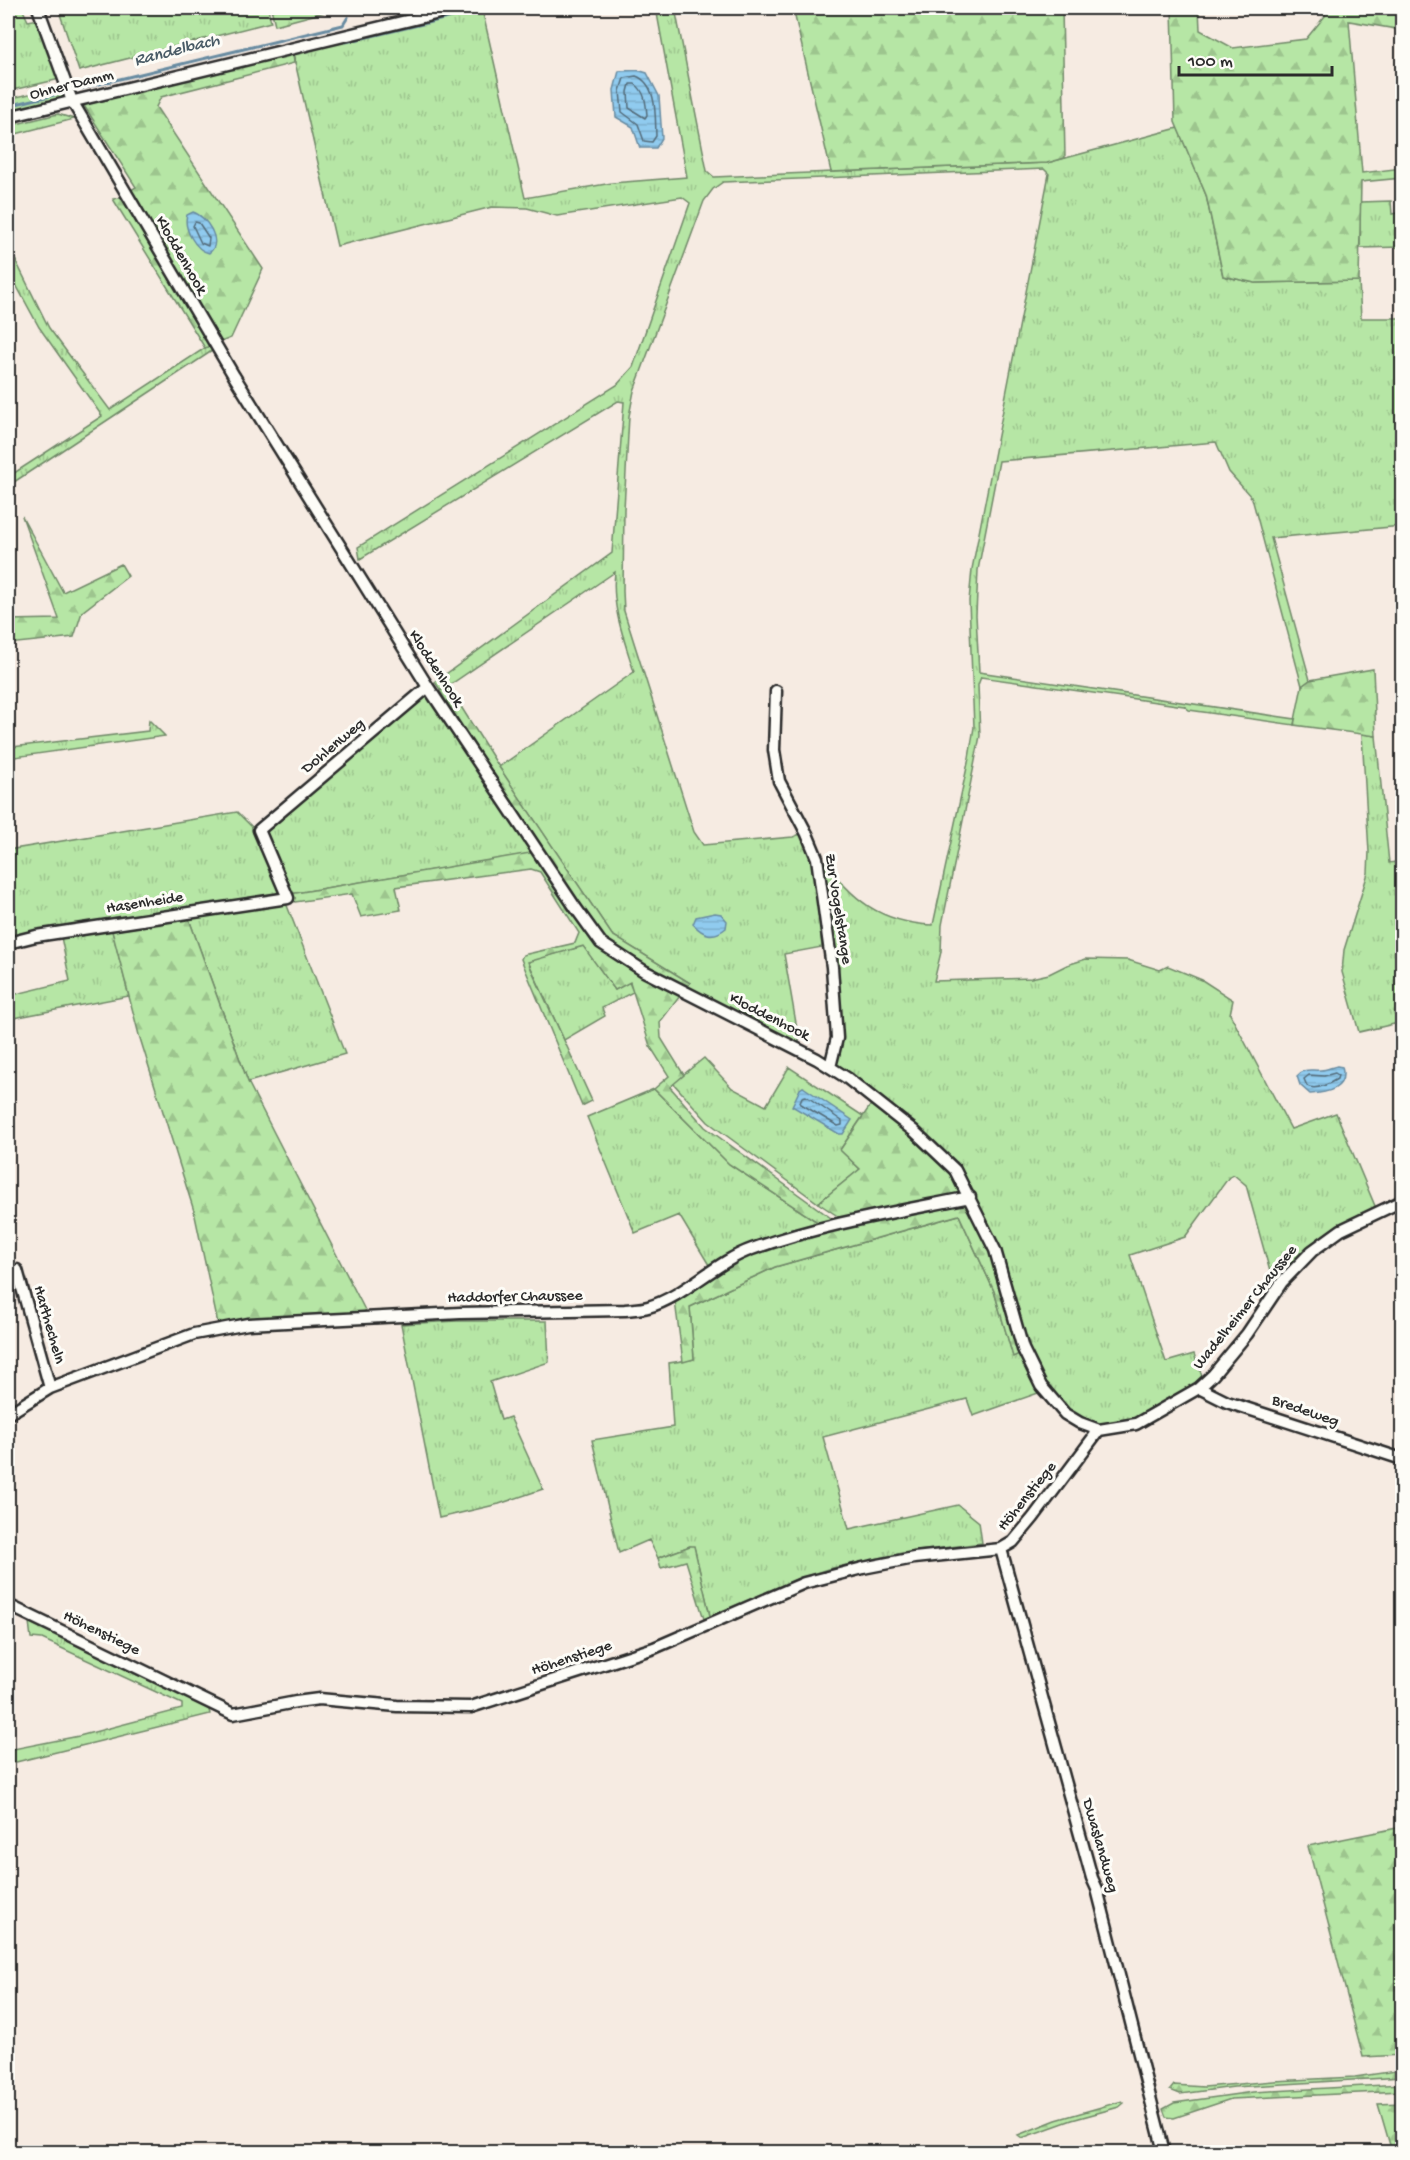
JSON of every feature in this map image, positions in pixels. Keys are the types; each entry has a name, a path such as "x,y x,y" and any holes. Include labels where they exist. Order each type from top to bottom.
{"street":[{"name":"Kloddenhook","path":"38,8 70,95 234,376 428,687 601,943 644,971 830,1067 847,1078 914,1131 955,1170 970,1197"},
{"name":"Ohner Damm","path":"8,117 70,95 460,8"},
{"name":"Dohlenweg","path":"288,898 259,830 428,687"},
{"name":"Zur Vogelstange","path":"776,690 774,750 779,781 817,858 832,967 837,1038 830,1067"},
{"name":"Hasenheide","path":"8,943 36,936 288,898"},
{"name":"Haddorfer Chaussee","path":"8,1414 50,1388 194,1334 248,1324 460,1313 625,1310 648,1307 668,1299 714,1268 750,1250 841,1222 970,1197"},
{"path":"970,1197 995,1250 1023,1349 1041,1386 1065,1414 1099,1430"},
{"name":"Wadelheimer Chaussee","path":"1099,1430 1136,1424 1199,1388 1247,1335 1282,1282 1312,1251 1341,1230 1402,1201"},
{"name":"Harthecheln","path":"16,1270 50,1388"},
{"name":"Bredeweg","path":"1199,1388 1227,1402 1402,1459"},
{"name":"Höhenstiege","path":"8,1605 233,1714 319,1700 397,1706 471,1707 654,1648 804,1583 914,1558 1001,1549 1012,1542 1033,1518 1099,1430"},
{"name":"Dwaslandweg","path":"1001,1549 1092,1878 1097,1889 1164,2152"}],"green space":[{"path":"8,8 22,8 28,21 39,19 60,79 8,91"},
{"path":"58,8 268,8 271,22 79,71"},
{"path":"271,8 340,8 275,25"},
{"path":"656,8 675,8 707,171 714,177 1047,163 1178,128 1206,195 1223,276 1255,283 1359,281 1361,318 1402,318 1402,526 1271,538 1310,680 1302,686 1252,498 1229,472 1216,442 999,461 978,570 976,615 979,672 1295,719 1294,725 1189,710 1184,706 981,677 978,685 980,736 942,925 941,952 934,981 1031,978 1049,974 1086,959 1128,960 1160,970 1168,966 1202,980 1233,1000 1230,1014 1291,1129 1336,1113 1375,1206 1372,1210 1336,1226 1308,1246 1274,1286 1246,1185 1234,1175 1229,1177 1185,1237 1130,1255 1166,1362 1194,1354 1203,1379 1138,1418 1100,1426 1068,1412 1044,1383 1027,1349 972,1195 834,1065 822,858 844,885 868,906 897,919 933,925 974,727 969,601 972,569 1049,174 1044,169 723,182 713,189 704,201 634,391 629,416 624,509 624,611 694,832 703,845 793,837 803,833 813,859 822,947 784,954 800,1046 687,987 690,983 612,935 499,767 634,672 617,610 615,572 441,691 435,682 612,553 624,402 618,401 360,559 358,547 617,385 633,367 690,203 682,197 557,216 527,208 492,207 337,246 293,53 482,9 525,198 612,183 687,177"},
{"path":"793,8 1062,8 1065,158 1047,163 831,172"},
{"path":"1172,8 1199,8 1200,30 1233,48 1306,39 1325,16 1326,8 1402,8 1402,30 1349,21 1362,173 1402,168 1402,178 1361,182 1359,281 1255,283 1223,276 1206,195 1175,122"},
{"path":"293,53 294,63 161,97 156,107 263,269 231,338 205,348 113,199 119,198 136,187 83,104"},
{"path":"63,86 63,99 8,112 8,99"},
{"path":"58,114 74,119 8,136 8,126"},
{"path":"1391,201 1392,214 1402,212 1402,247 1360,248 1360,202"},
{"path":"8,245 49,328 110,410 211,344 215,349 8,486 8,477 102,416 39,327 8,270"},
{"path":"22,516 63,592 121,564 128,576 82,612 74,637 8,644 8,620 59,619"},
{"path":"1373,669 1376,736 1294,725 1302,686 1310,680"},
{"path":"448,686 499,767 612,935 690,983 660,1022 661,1038 684,1075 670,1087 705,1127 835,1221 822,1225 729,1164 654,1089 669,1076 650,1046 630,982 615,990 583,946 528,962 592,1101 582,1106 521,959 523,955 575,943 579,933 540,872 531,869 396,887 401,910 361,917 352,894 295,902 290,894 542,851 440,691"},
{"path":"427,691 533,853 290,894 264,830"},
{"path":"149,720 165,736 8,758 8,744 12,747 148,731"},
{"path":"1362,734 1376,736 1389,863 1402,861 1402,1024 1359,1032 1342,972 1344,950 1368,873 1369,852"},
{"path":"237,812 257,832 283,895 13,939 8,935 8,850"},
{"path":"286,903 345,1054 248,1082 189,919"},
{"path":"189,919 248,1082 366,1312 218,1324 194,1211 139,1035 112,931"},
{"path":"112,930 129,996 8,1019 8,996 70,981 61,937"},
{"path":"584,946 615,990 629,982 633,992 602,1008 605,1016 564,1040 528,961"},
{"path":"704,1058 732,1088 766,1106 789,1067 863,1116 840,1150 860,1169 818,1203 708,1122 673,1083"},
{"path":"654,1089 729,1164 822,1225 748,1248 709,1265 679,1215 635,1233 587,1117"},
{"path":"872,1103 913,1134 952,1172 993,1253 1021,1353 1013,1357 994,1291 959,1215 775,1267 690,1307 694,1359 683,1362 675,1301 750,1254 842,1219 818,1203 860,1169 840,1150"},
{"path":"959,1215 994,1291 1013,1356 1021,1353 1041,1392 973,1416 967,1399 823,1437 849,1529 958,1505 979,1522 982,1543 902,1553 828,1569 797,1579 710,1616 694,1547 690,1546 658,1558 649,1540 619,1553 592,1440 673,1427 669,1363 694,1359 690,1307 775,1267"},
{"path":"457,1321 547,1321 549,1362 490,1382 501,1420 510,1417 543,1489 499,1504 439,1518 401,1324"},
{"path":"694,1546 710,1616 704,1619 686,1561 661,1568 658,1558"},
{"path":"29,1622 208,1706 210,1714 8,1764 8,1750 79,1736 182,1709 182,1704 42,1639 31,1638"},
{"path":"1402,1827 1402,2055 1363,2057 1308,1846"},
{"path":"1402,2070 1402,2077 1234,2087 1180,2094 1170,2090 1174,2085 1204,2087 1355,2077"},
{"path":"1402,2084 1402,2091 1231,2099 1174,2118 1166,2117 1163,2109 1174,2103 1253,2092"},
{"path":"1122,2101 1124,2103 1119,2107 1072,2120 1022,2138 1018,2135 1056,2120"},
{"path":"1402,2103 1402,2152 1392,2152 1378,2104"}],"water":[{"path":"637,70 647,73 659,96 662,138 656,148 640,148 633,127 616,117 614,90 619,71"},
{"path":"193,212 198,214 212,230 215,243 209,253 199,248 191,238 186,220 187,215"},
{"path":"721,914 727,921 726,928 717,934 704,933 693,924 696,917"},
{"path":"1342,1067 1343,1074 1342,1080 1335,1088 1310,1094 1300,1085 1297,1076 1303,1071 1323,1070"},
{"path":"803,1087 852,1120 843,1134 839,1134 792,1106"}],"waterway":[{"path":"346,42 490,8"},
{"name":"Randelbach","path":"8,106 343,25 348,17"}]}
